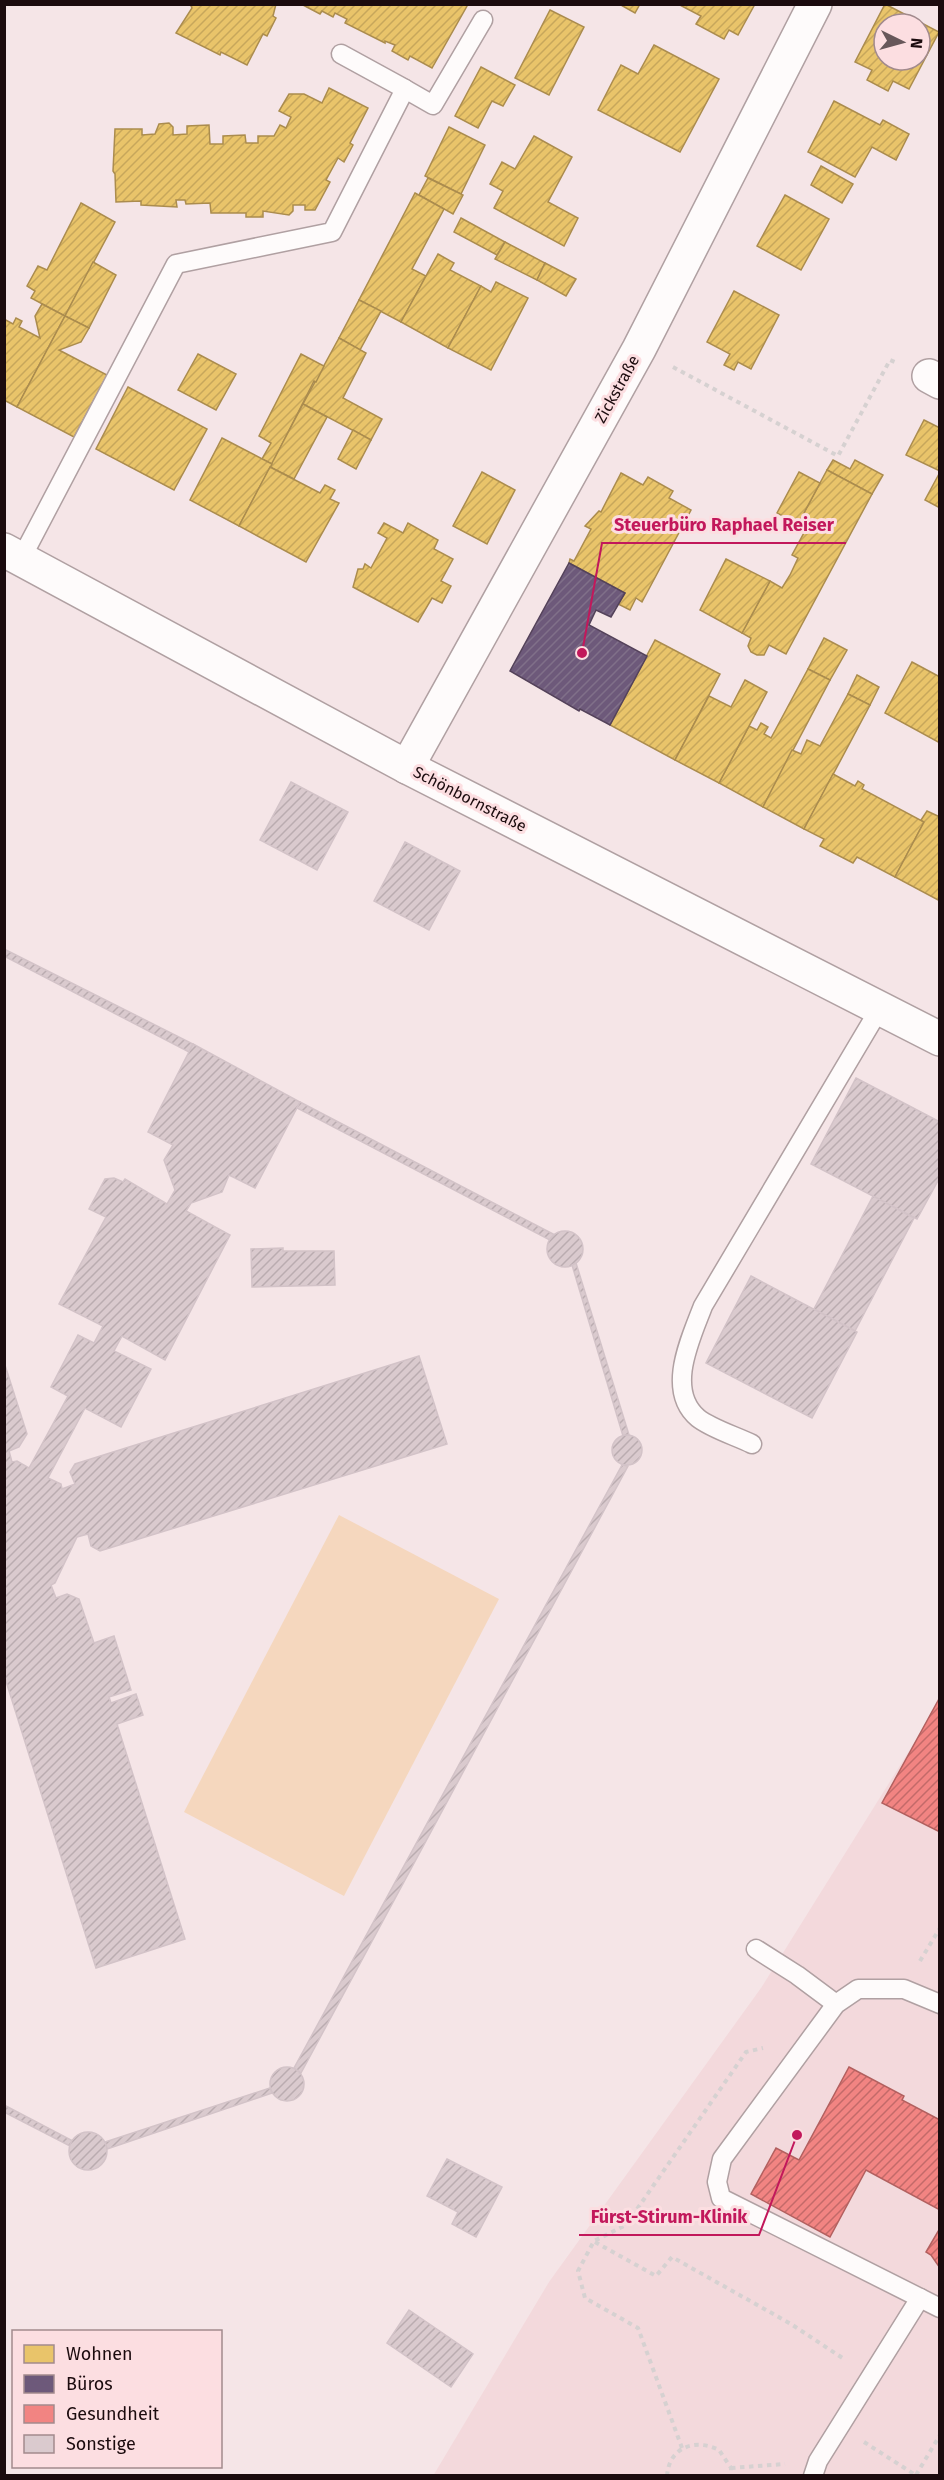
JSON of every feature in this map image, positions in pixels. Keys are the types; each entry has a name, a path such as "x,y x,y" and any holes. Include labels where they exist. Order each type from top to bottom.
{"main road":[{"name":"Zickstraße","path":"407,766 639,349 815,4"},
{"name":"Schönbornstraße","path":"13,555 407,766 939,1039"}],"lane":[{"path":"341,54 433,105 483,20"},
{"path":"13,555 176,264 332,232 405,89"},
{"path":"752,1444 698,1417 682,1394 684,1355 703,1306 880,1008"},
{"path":"756,1949 797,1975 836,2004"},
{"path":"939,2004 904,1989 858,1989 836,2004 722,2159 717,2182 721,2198 939,2308"},
{"path":"816,2468 920,2298"}],"path":[{"path":"639,349 838,456 890,360 934,379"},
{"path":"904,1989 939,1928"},
{"path":"682,2448 638,2328 585,2298 578,2271 594,2241 626,2225 746,2052 811,2037"},
{"path":"594,2241 656,2276 672,2257 791,2324 870,2377"},
{"path":"840,2426 917,2475 939,2435"},
{"path":"667,2475 671,2458 682,2448 698,2443 709,2444 719,2450 731,2468 731,2475"},
{"path":"731,2468 816,2468"}],"shaded area":[{"path":"339,1515 499,1599 344,1896 184,1812"},
{"path":"939,1703 939,2475 433,2476 549,2282 761,1988"}],"building: Wohnen":[{"path":"190,4 276,4 273,16 276,18 267,36 263,34 247,65 221,52 220,55 176,33 192,8"},
{"path":"467,4 467,6 432,68 410,56 408,60 392,51 395,45 385,41 385,43 345,23 347,19 335,13 333,17 322,11 320,14 303,5"},
{"path":"619,4 640,4 635,13"},
{"path":"678,4 755,4 738,35 729,30 724,39 696,24 701,16"},
{"path":"885,4 900,12 881,12"},
{"path":"550,10 584,27 549,95 515,78"},
{"path":"932,28 939,32 932,45"},
{"path":"872,29 872,70 855,62"},
{"path":"654,45 719,79 680,152 598,110 621,65 638,74"},
{"path":"481,67 515,85 503,106 492,101 478,128 455,116"},
{"path":"872,70 872,72 918,72 909,89 893,81 888,91 867,80"},
{"path":"329,88 368,108 350,143 353,145 344,162 338,158 326,180 330,182 315,210 305,210 305,205 293,205 293,211 289,215 263,211 263,217 246,217 246,213 211,213 210,203 186,204 185,200 176,200 177,207 141,205 141,201 116,202 113,171 115,129 142,129 142,135 155,134 159,124 169,123 173,127 173,135 187,134 187,126 209,125 210,144 223,144 223,136 245,135 246,143 258,143 258,136 274,136 280,125 286,128 291,117 279,111 289,94 304,94 322,103"},
{"path":"834,101 880,125 883,120 909,134 896,160 872,147 855,177 808,152"},
{"path":"449,127 485,145 461,194 425,176"},
{"path":"534,136 572,157 548,202 578,218 564,246 494,208 503,191 490,184 502,162 515,169"},
{"path":"821,166 853,184 842,203 811,185"},
{"path":"428,178 463,195 453,214 419,195"},
{"path":"415,193 444,209 412,269 426,276 401,322 359,300"},
{"path":"785,195 829,219 801,270 757,246"},
{"path":"81,203 115,222 65,316 31,298 35,291 27,286 38,266 47,270"},
{"path":"461,218 505,242 497,255 454,232"},
{"path":"505,242 545,263 537,280 495,259"},
{"path":"438,254 454,263 450,270 481,286 448,348 401,322"},
{"path":"93,262 116,275 89,328 65,316"},
{"path":"545,263 576,279 566,296 537,280"},
{"path":"496,282 528,298 491,370 448,348 481,286 491,292"},
{"path":"734,291 779,315 751,369 738,362 734,370 724,365 730,354 707,342"},
{"path":"359,300 381,311 360,350 339,338"},
{"path":"42,304 65,316 17,407 4,400 4,319 13,324 16,318 22,321 19,327 40,338 35,316"},
{"path":"65,316 89,328 81,342 59,350 107,375 74,437 17,407"},
{"path":"339,338 366,353 343,398 382,419 371,440 303,404"},
{"path":"198,354 236,374 216,410 178,390"},
{"path":"301,354 324,366 316,382 314,381 272,464 262,459 271,443 259,436"},
{"path":"128,387 207,429 174,490 96,449"},
{"path":"303,404 327,417 294,479 270,467"},
{"path":"924,420 940,428 940,471 906,455"},
{"path":"353,430 371,440 356,469 338,459"},
{"path":"222,438 272,464 239,526 190,500"},
{"path":"833,460 850,469 855,460 883,475 872,494 827,470"},
{"path":"270,467 320,493 325,485 335,490 330,499 339,503 306,562 239,526"},
{"path":"827,470 872,494 786,654 769,645 764,655 757,655 751,652 748,646 751,638 742,633 770,581 782,588 790,575 798,558 792,555 806,529 798,524"},
{"path":"482,472 515,490 487,544 453,526"},
{"path":"799,472 820,483 798,524 777,513"},
{"path":"940,472 940,508 925,500"},
{"path":"621,473 643,485 648,477 673,491 669,498 691,510 642,602 636,598 630,610 618,604 625,593 569,563 570,559 574,561 591,529 585,526 599,511 601,512"},
{"path":"384,523 403,533 408,523 438,540 434,549 453,559 441,581 451,586 442,603 432,598 418,622 353,587 358,569 363,569 365,564 371,568 387,538 378,533"},
{"path":"726,559 770,581 742,633 700,610"},
{"path":"824,638 847,650 830,680 808,669"},
{"path":"655,640 720,674 675,760 610,725"},
{"path":"912,662 940,677 940,743 885,713"},
{"path":"808,669 830,680 763,807 719,783 749,726 757,730 761,723 768,727 764,734 771,738"},
{"path":"857,675 879,687 870,705 848,694"},
{"path":"745,680 767,692 719,783 675,760 709,696 731,707"},
{"path":"848,694 870,705 804,829 763,807 792,750 801,754 807,740 820,746"},
{"path":"833,774 855,786 858,781 864,785 862,789 924,822 895,877 857,857 853,863 820,846 824,839 804,829"},
{"path":"927,811 940,817 940,901 895,877 924,822 921,820"}],"building: Büros":[{"path":"569,563 625,593 611,617 596,610 589,625 647,656 610,725 580,709 579,711 510,671"}],"building: Gesundheit":[{"path":"940,1697 940,1832 882,1803"},
{"path":"849,2067 904,2096 902,2100 940,2120 940,2210 866,2170 830,2237 751,2194 776,2148 799,2160"},
{"path":"940,2228 940,2268 926,2252"}],"building: Sonstige":[{"path":"291,782 348,812 317,870 260,840"},
{"path":"405,842 460,871 429,930 374,901"},
{"path":"4,949 193,1044 189,1052 4,956"},
{"path":"193,1044 300,1102 255,1188 229,1175 222,1192 191,1203 186,1211 230,1235 165,1360 122,1336 114,1351 151,1369 121,1427 85,1408 48,1478 61,1484 62,1489 75,1484 70,1472 75,1464 419,1356 447,1444 100,1551 91,1546 88,1534 77,1537 55,1583 51,1585 56,1598 67,1594 79,1599 94,1643 114,1636 131,1690 109,1697 111,1703 136,1694 143,1715 117,1724 185,1939 96,1968 4,1675 4,1612 7,1611 4,1604 4,1362 27,1434 19,1447 9,1451 12,1462 17,1461 29,1468 68,1396 51,1387 78,1335 94,1343 103,1326 59,1304 106,1217 89,1209 105,1179 114,1178 123,1182 125,1179 167,1204 175,1190 164,1160 173,1145 148,1132"},
{"path":"856,1078 940,1122 940,1177 917,1219 811,1164"},
{"path":"300,1102 555,1235 550,1240 297,1108"},
{"path":"873,1196 914,1218 855,1331 814,1309"},
{"path":"565,1231 577,1237 583,1249 577,1261 565,1267 553,1261 547,1249 553,1237"},
{"path":"283,1248 283,1251 334,1251 335,1285 252,1287 251,1249"},
{"path":"576,1263 629,1435 623,1436 572,1265"},
{"path":"751,1276 857,1332 812,1418 706,1363"},
{"path":"627,1435 638,1439 642,1450 638,1461 627,1465 616,1461 612,1450 616,1439"},
{"path":"622,1465 628,1466 301,2073 294,2068"},
{"path":"287,2067 299,2072 304,2084 299,2096 287,2101 275,2096 270,2084 275,2072"},
{"path":"270,2088 272,2093 107,2149 105,2142"},
{"path":"4,2105 73,2141 70,2146 4,2112"},
{"path":"88,2132 101,2138 107,2151 101,2164 88,2170 75,2164 69,2151 75,2138"},
{"path":"447,2159 502,2187 476,2237 452,2224 458,2212 427,2196"},
{"path":"409,2310 473,2354 451,2387 387,2343"}],"place":[{"name":"Steuerbüro Raphael Reiser","path":"582,653"},
{"name":"Fürst-Stirum-Klinik","path":"797,2135"}]}
